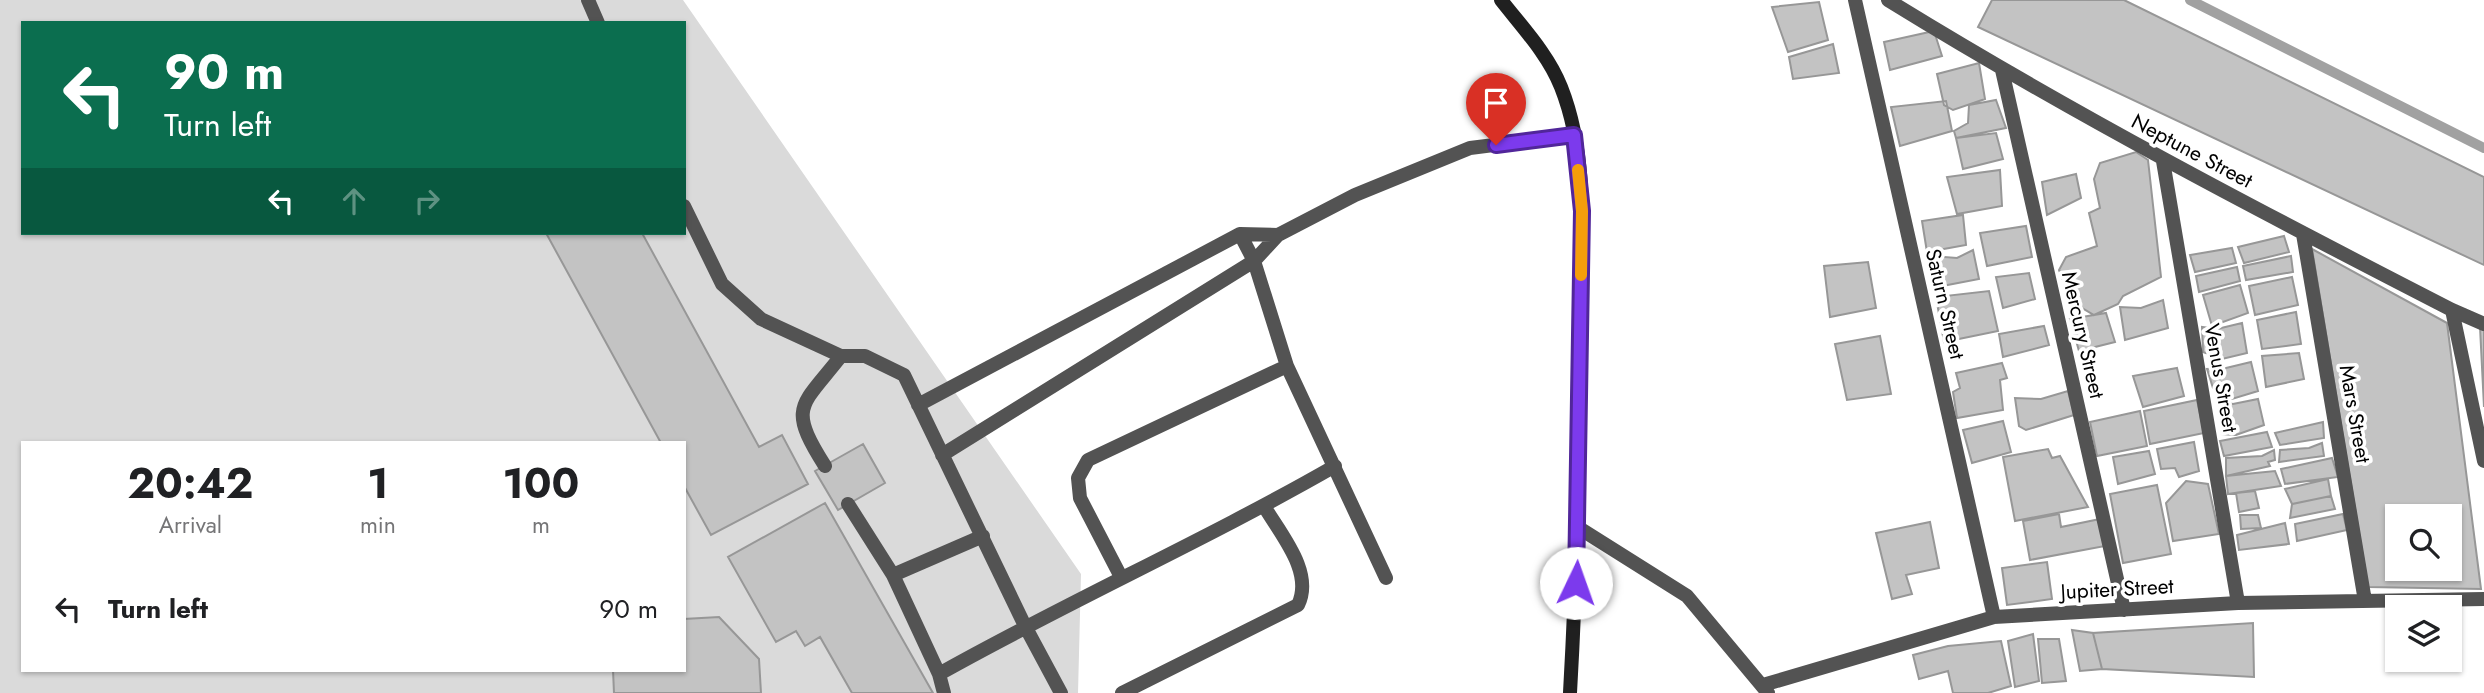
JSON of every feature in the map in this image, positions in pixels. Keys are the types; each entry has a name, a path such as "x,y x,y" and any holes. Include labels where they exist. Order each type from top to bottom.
{"main road":[{"path":"1501,0 1536,43 1560,86 1574,135 1582,211 1579,528 1570,693"}],"street":[{"path":"588,0 597,21"},
{"name":"Saturn Street","path":"1855,0 1994,617"},
{"name":"Neptune Street","path":"1888,0 2002,70 2163,161 2484,324"},
{"name":"Mercury Street","path":"2002,70 2124,610"},
{"path":"942,455 1254,261 1278,235 1355,195 1470,148 1574,135"},
{"name":"Venus Street","path":"2163,161 2238,603"},
{"path":"686,210 722,284 761,318 841,356 865,356 904,375 1024,626 1061,693"},
{"path":"918,405 1240,234 1278,235"},
{"path":"1240,234 1254,261 1287,366 1386,578"},
{"name":"Mars Street","path":"2303,234 2365,601"},
{"path":"2452,310 2479,419 2484,461"},
{"path":"825,466 801,424 804,403 841,356"},
{"path":"1121,577 1080,498 1078,478 1088,460 1287,366"},
{"path":"939,674 1024,626 1264,506 1335,466"},
{"path":"848,504 893,575 939,674 944,693"},
{"path":"1122,693 1298,605 1304,592 1303,575 1264,506"},
{"path":"1579,528 1687,596 1766,689"},
{"path":"893,575 983,536"},
{"name":"Jupiter Street","path":"1766,689 1994,617 2238,603 2484,599"}],"shaded area":[{"path":"0,0 683,0 1081,574 1078,693 0,693"}],"building":[{"path":"1992,0 2124,0 2484,177 2484,265 1978,27"},
{"path":"1819,2 1828,40 1788,52 1772,7"},
{"path":"1934,31 1942,56 1890,70 1884,42"},
{"path":"1833,44 1839,73 1793,79 1789,57"},
{"path":"1979,63 1985,99 1953,110 1944,105 1937,74"},
{"path":"1996,100 2006,128 1956,138 1954,131 1968,123 1969,105"},
{"path":"1946,101 1952,131 1900,146 1891,107"},
{"path":"1996,133 2003,159 1963,169 1956,138"},
{"path":"2136,152 2148,160 2161,277 2123,296 2118,304 2094,315 2072,302 2059,270 2066,257 2097,246 2089,213 2100,208 2094,179 2100,163"},
{"path":"2000,170 2002,206 1957,214 1947,177"},
{"path":"2076,174 2081,198 2047,215 2042,182"},
{"path":"1963,215 1966,245 1927,252 1922,221"},
{"path":"2026,226 2032,257 1987,266 1980,233"},
{"path":"547,235 643,235 759,447 782,435 808,484 711,535 686,490 686,441 660,441"},
{"path":"2284,236 2289,252 2244,263 2238,247"},
{"path":"2232,248 2236,263 2195,272 2190,255"},
{"path":"2312,249 2447,323 2481,589 2368,587"},
{"path":"1973,250 1979,279 1937,287 1932,256 1957,258"},
{"path":"2291,256 2293,272 2246,280 2243,266"},
{"path":"1868,262 1876,308 1830,317 1824,266"},
{"path":"2237,267 2240,281 2199,292 2196,276"},
{"path":"2029,273 2035,299 2003,308 1996,277"},
{"path":"2292,277 2298,305 2255,315 2249,286"},
{"path":"2240,285 2248,313 2212,326 2203,295"},
{"path":"1989,291 1998,331 1944,342 1936,297"},
{"path":"2163,300 2168,328 2125,340 2120,307 2141,308"},
{"path":"2296,312 2301,344 2262,349 2257,320"},
{"path":"2106,313 2115,342 2079,351 2070,319"},
{"path":"2242,323 2247,353 2222,359 2203,352 2202,327 2217,329"},
{"path":"2044,326 2049,345 2003,357 1999,334"},
{"path":"2480,327 2484,329 2484,407"},
{"path":"1880,336 1891,394 1847,400 1835,344"},
{"path":"2299,353 2304,379 2266,387 2262,356"},
{"path":"2251,362 2258,391 2232,399 2213,388 2207,369"},
{"path":"2002,363 2007,378 2000,380 2003,410 1957,418 1953,392 1960,388 1956,373"},
{"path":"2177,368 2184,396 2143,407 2133,376"},
{"path":"2068,391 2074,415 2026,430 2019,426 2015,398 2041,399"},
{"path":"2258,399 2264,425 2236,435 2222,434 2223,402 2233,404"},
{"path":"2197,400 2204,433 2150,444 2144,411"},
{"path":"2140,411 2147,446 2097,456 2090,422"},
{"path":"2003,421 2011,452 1972,463 1963,430"},
{"path":"2323,422 2324,438 2280,445 2275,433"},
{"path":"2267,432 2272,447 2224,456 2220,441"},
{"path":"2194,442 2199,471 2179,477 2175,468 2161,469 2157,449"},
{"path":"2322,443 2324,456 2279,462 2280,450 2309,448"},
{"path":"863,444 885,483 838,510 815,471"},
{"path":"2048,449 2052,458 2060,456 2088,507 2015,521 2003,457"},
{"path":"2274,450 2275,460 2268,462 2270,466 2226,476 2226,458 2262,456"},
{"path":"2149,451 2155,474 2118,484 2113,457"},
{"path":"2332,458 2338,477 2285,484 2281,469"},
{"path":"2275,471 2281,486 2228,494 2226,476"},
{"path":"2328,479 2331,496 2292,504 2285,489"},
{"path":"2186,481 2208,484 2219,534 2173,541 2166,503"},
{"path":"2157,485 2171,554 2123,563 2110,494"},
{"path":"2255,491 2259,508 2239,512 2236,493"},
{"path":"2331,496 2335,509 2290,518 2292,504"},
{"path":"825,503 933,693 852,693 820,637 805,646 796,631 776,642 728,557"},
{"path":"2059,514 2061,527 2100,519 2105,546 2030,560 2023,521"},
{"path":"2343,514 2347,530 2297,541 2295,524"},
{"path":"2240,515 2258,515 2261,528 2241,529"},
{"path":"1930,522 1939,568 1906,575 1912,594 1892,599 1876,533"},
{"path":"2285,523 2289,544 2239,550 2237,535"},
{"path":"2047,562 2052,599 2007,605 2002,568"},
{"path":"719,617 759,659 761,693 614,693 613,672 686,672 686,619"},
{"path":"2253,623 2254,677 2102,669 2093,633"},
{"path":"2072,630 2093,633 2102,669 2080,671"},
{"path":"2033,634 2039,681 2015,687 2008,641"},
{"path":"2038,639 2059,639 2066,681 2042,683"},
{"path":"2001,641 2011,686 1988,693 1953,693 1948,671 1919,679 1913,655 1948,646"}],"waterway":[{"path":"2190,0 2484,148"}],"slow traffic":[{"path":"1578,170 1582,211 1581,275"}],"route":[{"path":"1496,145 1574,135 1582,211 1579,528 1576,583"}]}
